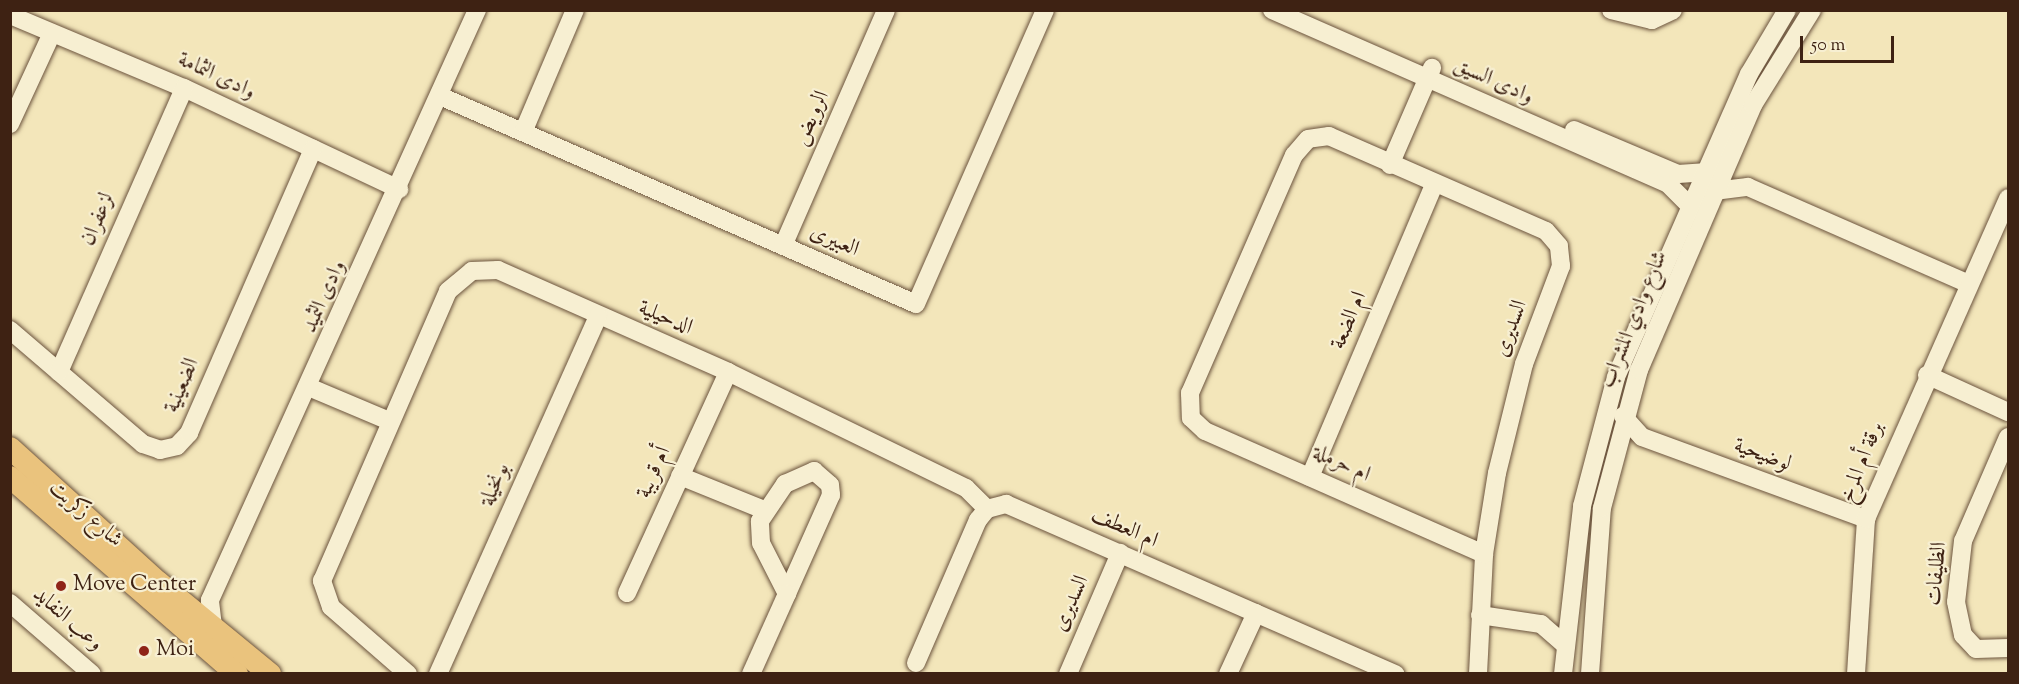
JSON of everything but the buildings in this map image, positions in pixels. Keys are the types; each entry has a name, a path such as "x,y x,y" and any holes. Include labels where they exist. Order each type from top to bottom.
{"main road":[{"name":"شارع زكريت","path":"10,448 190,609 270,674"},
{"name":"شارع زكريت","path":"14,482 237,674"}],"street":[{"name":"وادى الثميد","path":"210,600 311,388 477,10"},
{"path":"524,130 575,10"},
{"name":"الرويض","path":"783,246 886,10"},
{"name":"وادى السيق","path":"1272,10 1678,174 1704,172"},
{"name":"وادى السيق","path":"1303,10 1429,73 1668,184 1689,205"},
{"path":"1611,10 1652,20 1673,10"},
{"name":"شارع وادي المشراب","path":"1563,674 1567,606 1601,425 1626,348 1749,74 1787,10"},
{"name":"شارع وادي المشراب","path":"1590,674 1596,550 1615,445 1623,416 1729,156 1770,75 1812,10"},
{"name":"العبيرى","path":"440,96 524,130 916,304 1043,11"},
{"name":"وادى الثمامة","path":"10,15 184,88 399,189"},
{"path":"10,124 52,33"},
{"path":"1390,165 1429,73"},
{"name":"لزعفران","path":"59,372 184,88"},
{"name":"السديرى","path":"1188,409 1190,393 1300,146 1329,136 1390,165 1546,231 1562,256 1514,400 1484,554 1478,674"},
{"name":"الضعينية","path":"10,330 143,444 169,449 184,440 313,149"},
{"path":"1729,156 1748,187"},
{"name":"ام الضعة","path":"1310,477 1435,183"},
{"path":"1714,191 1748,187 1969,284"},
{"name":"برقة أم المرخ","path":"1856,674 1866,519 1927,375 2008,198"},
{"name":"الدحيلية","path":"408,674 337,614 322,591 325,568 448,291 465,274 498,270 728,372 966,488 987,509"},
{"name":"بونخيلة","path":"438,674 598,316"},
{"name":"أم قريبة","path":"627,593 728,372"},
{"path":"1927,375 2008,412"},
{"path":"311,388 389,421"},
{"name":"ام حرملة","path":"1188,409 1201,429 1484,554"},
{"name":"لوضيحية","path":"1623,416 1642,437 1866,519"},
{"path":"1615,445 1642,437"},
{"name":"الظليفات","path":"2008,437 1963,541 1956,602 1963,635 1976,649 2008,648"},
{"path":"752,674 831,495 830,485 814,471 803,472 764,510 761,543 786,594"},
{"path":"680,476 764,510"},
{"name":"ام العطف","path":"987,509 1012,506 1386,672"},
{"path":"916,663 987,509"},
{"name":"السديرى","path":"1068,674 1120,553"},
{"path":"190,609 210,600 213,626"},
{"name":"وعب النفايد","path":"10,603 92,674"},
{"path":"1541,624 1567,606"},
{"path":"1228,674 1256,613"},
{"path":"1480,615 1541,624 1564,644"}],"place":[{"name":"Move Center","path":"61,586"},
{"name":"Moi","path":"144,651"}]}
